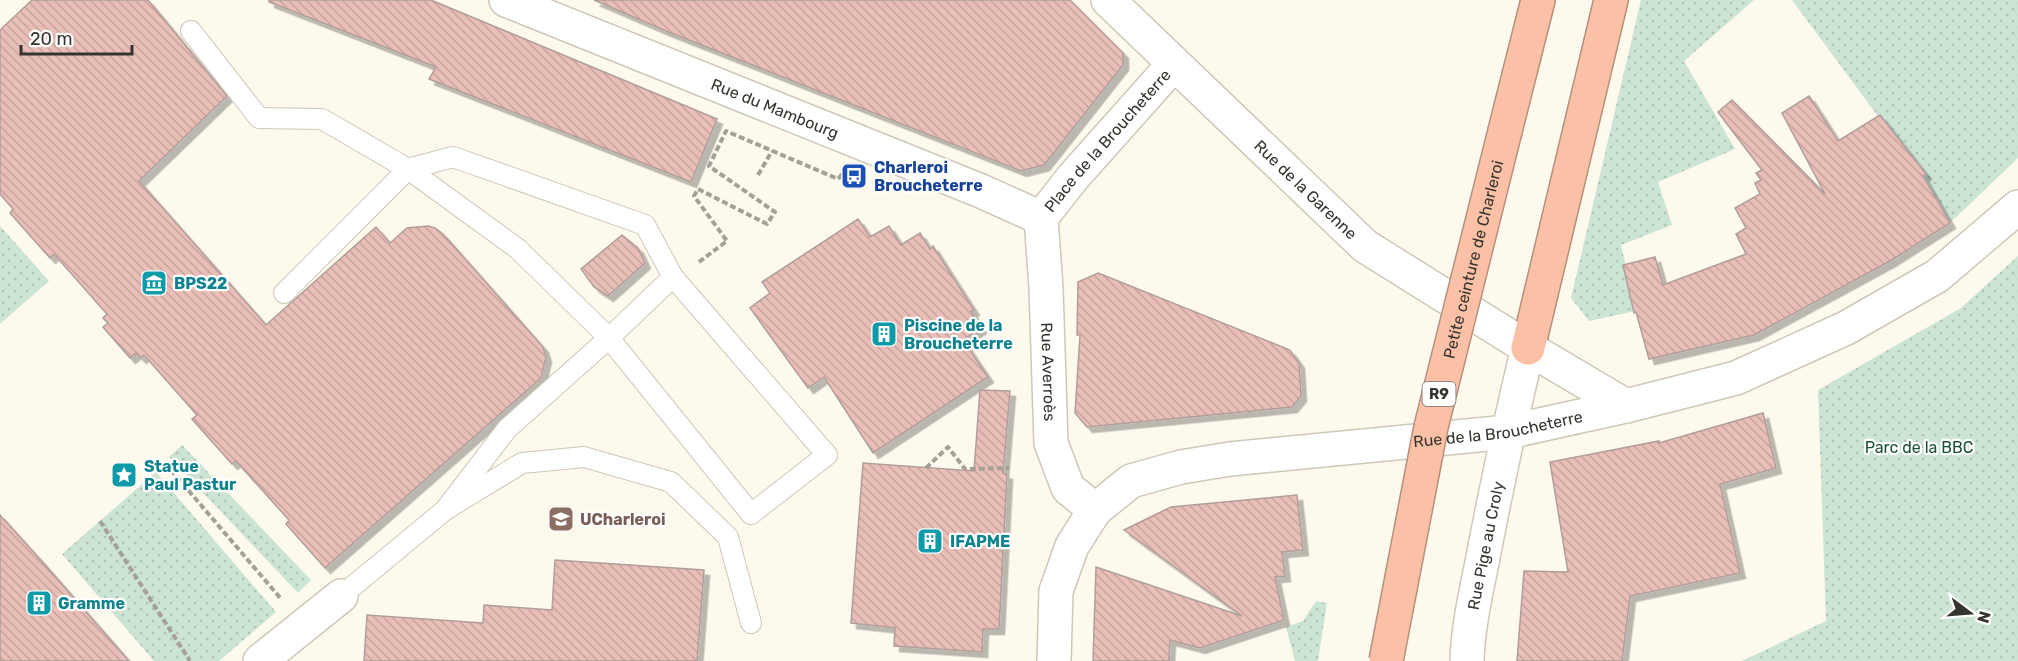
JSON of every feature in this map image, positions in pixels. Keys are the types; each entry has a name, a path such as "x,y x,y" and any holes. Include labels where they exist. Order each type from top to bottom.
{"highway":[{"name":"Petite ceinture de Charleroi","path":"1386,661 1431,427 1538,0"},
{"path":"1528,348 1611,0"}],"street":[{"name":"Rue du Mambourg","path":"506,0 981,191 1041,218"},
{"name":"Rue de la Garenne","path":"1108,0 1365,246 1626,406"},
{"name":"Place de la Broucheterre","path":"1041,218 1074,176 1174,64"},
{"name":"Rue de la Broucheterre","path":"1054,661 1056,591 1072,546 1095,510 1131,481 1181,467 1230,459 1508,432 1626,406 1736,378 1846,328 1937,276 2018,207"},
{"name":"Rue Averroès","path":"1041,218 1046,288 1051,443 1068,488 1095,510"},
{"name":"Rue Pige au Croly","path":"1467,661 1468,638 1508,432 1528,348"},
{"path":"260,661 341,596"}],"lane":[{"path":"191,31 259,118 321,119 408,169 518,249 609,338 751,514 827,455 673,277 645,225 453,158 408,169 284,293"},
{"path":"445,510 507,429 673,277"},
{"path":"341,596 445,510 522,463 584,457 671,482 728,537 751,623"}],"path":[{"path":"706,258 727,241 694,196 698,189 767,225 774,212 709,166 726,131"},
{"path":"758,175 772,151"},
{"path":"926,468 948,447 965,469 1009,468"},
{"path":"165,464 304,625"},
{"path":"100,521 190,661"}],"green space":[{"path":"1641,0 1754,0 1684,61 1735,149 1658,182 1672,225 1621,245 1636,311 1589,321 1571,298"},
{"path":"1792,0 2018,0 2018,158 1950,223 1923,177"},
{"path":"0,226 49,281 0,324"},
{"name":"Parc de la BBC","path":"2018,256 2018,661 1742,661 1826,621 1818,390 1961,308"},
{"path":"182,445 311,580 298,593 169,457"},
{"path":"156,472 276,612 219,661 154,661 62,554"},
{"path":"1316,601 1327,603 1318,661 1295,661 1286,627 1303,621"}],"building":[{"name":"BPS22","path":"32,0 148,0 227,96 139,181 266,325 376,227 390,243 407,228 428,226 443,234 543,347 546,357 541,378 325,568 286,524 289,520 236,461 232,464 192,419 197,415 144,355 141,358 136,353 130,358 103,327 108,323 103,318 107,314 54,254 50,258 10,213 13,209 0,194 0,30"},
{"path":"269,0 431,0 717,119 691,182 429,79 436,67 269,2"},
{"path":"594,0 1070,0 1123,53 1123,65 1044,165 1021,171 666,31"},
{"path":"1809,96 1838,141 1880,115 1926,174 1923,176 1950,223 1890,261 1754,335 1649,359 1636,312 1634,313 1623,265 1655,257 1663,285 1746,254 1736,234 1746,228 1735,208 1760,194 1755,183 1761,180 1756,173 1762,170 1718,112 1732,100 1825,194 1782,113"},
{"name":"Piscine de la Broucheterre","path":"858,219 870,237 889,226 901,245 920,233 930,249 933,246 974,310 971,311 981,328 963,340 988,377 873,453 824,377 808,388 750,308 770,293 762,282"},
{"path":"622,235 638,248 645,263 608,296 594,287 581,269"},
{"path":"1098,273 1290,350 1299,363 1301,396 1292,407 1087,427 1075,413 1080,335 1077,335 1078,282"},
{"name":"IFAPME","path":"980,390 1010,391 1003,473 1007,474 999,629 983,629 982,652 894,646 895,628 851,623 863,463 974,471"},
{"path":"1763,413 1776,468 1720,484 1740,573 1630,596 1622,661 1517,661 1524,571 1568,572 1550,462 1659,441 1659,443"},
{"path":"1297,495 1303,550 1282,552 1285,576 1275,577 1284,620 1200,648 1170,640 1169,661 1093,661 1096,567 1242,616 1124,530 1171,507"},
{"name":"Gramme","path":"0,515 46,566 129,661 0,661"},
{"path":"555,560 704,570 697,661 364,661 367,615 483,623 484,605 552,610"}],"place":[{"name":"Charleroi Broucheterre","path":"854,176"},
{"name":"BPS22","path":"154,283"},
{"name":"Piscine de la Broucheterre","path":"884,334"},
{"name":"Statue Paul Pastur","path":"124,475"},
{"name":"UCharleroi","path":"561,519"},
{"name":"IFAPME","path":"930,541"},
{"name":"Gramme","path":"39,603"}]}
